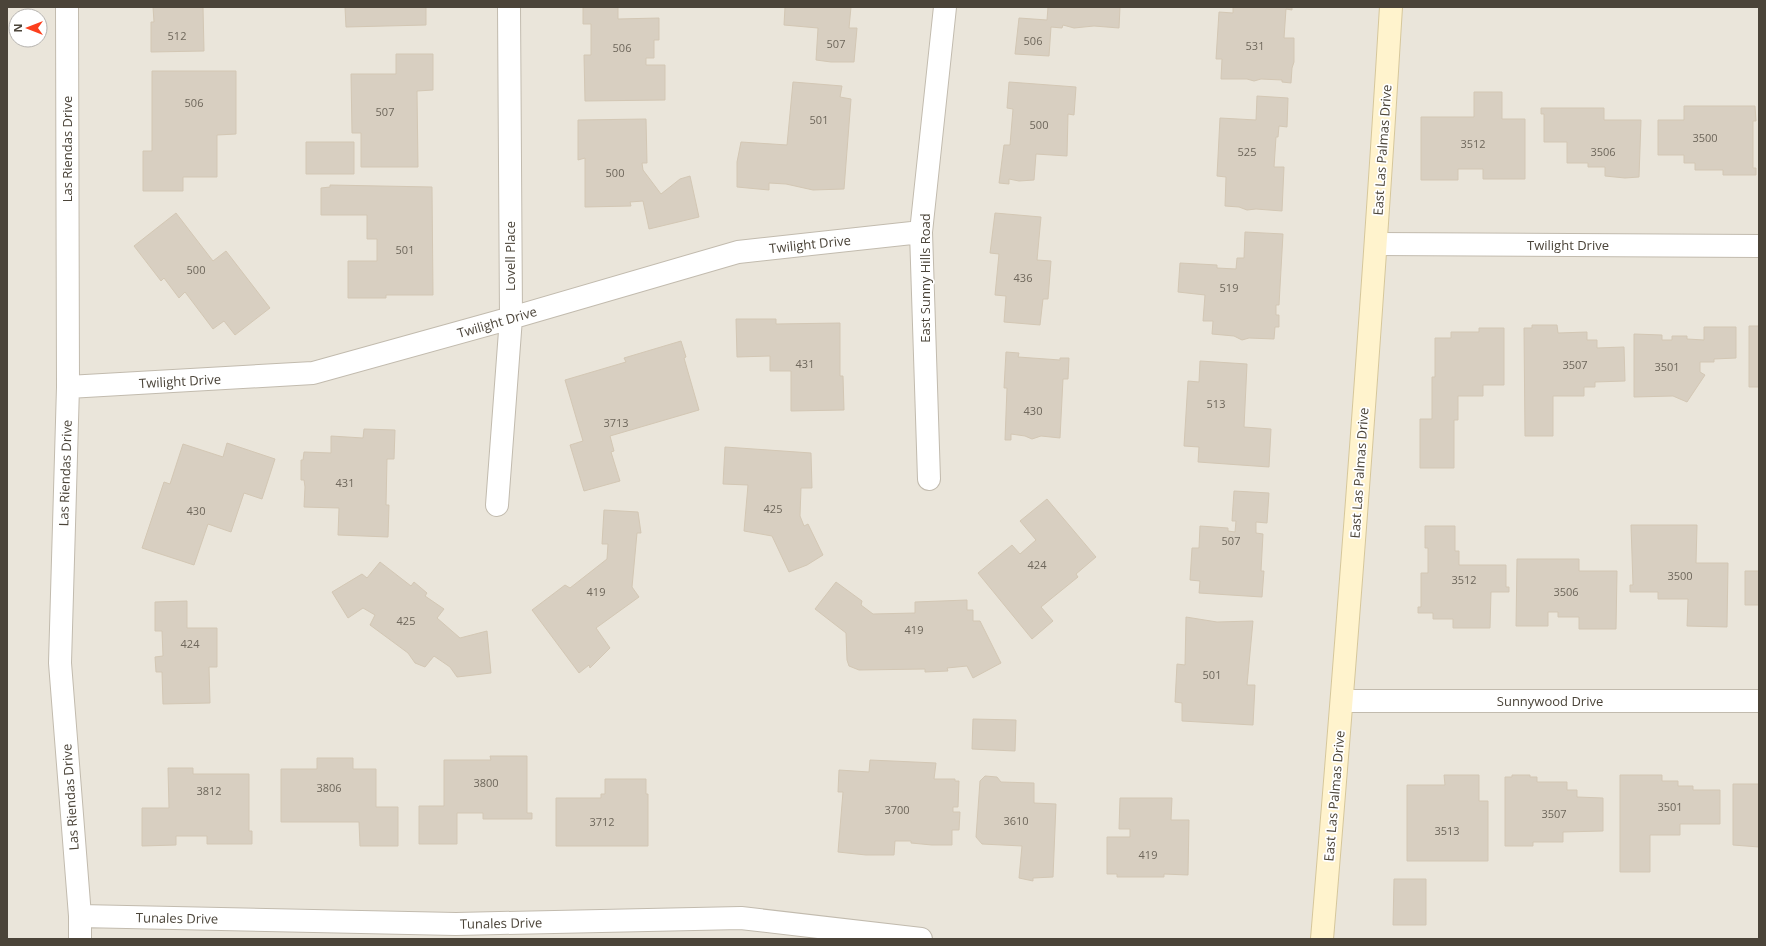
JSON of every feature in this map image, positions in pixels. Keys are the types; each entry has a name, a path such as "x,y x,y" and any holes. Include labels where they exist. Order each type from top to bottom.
{"street":[{"name":"Las Riendas Drive","path":"67,7 68,387 60,663 80,916 80,939"},
{"name":"Lovell Place","path":"497,505 511,318 509,7"},
{"name":"East Sunny Hills Road","path":"929,479 922,232 945,7"},
{"name":"East Las Palmas Drive","path":"1322,939 1377,244 1391,7"},
{"name":"Twilight Drive","path":"68,387 313,372 511,318 738,252 922,232"},
{"name":"Twilight Drive","path":"1377,244 1759,246"},
{"name":"Sunnywood Drive","path":"1342,701 1759,701"},
{"name":"Tunales Drive","path":"80,916 456,924 741,918 921,939"}],"shaded area":[{"path":"7,7 1759,7 1759,939 7,939"}],"building":[{"path":"153,7 203,7 204,51 151,52 151,22 154,22"},
{"path":"345,7 426,7 426,25 346,27"},
{"path":"583,7 618,7 618,19 659,18 659,40 654,40 654,58 646,58 646,65 665,65 665,100 585,101 584,55 591,55 591,24 583,24"},
{"path":"785,7 851,7 849,28 857,28 854,62 831,62 816,60 818,28 784,25"},
{"path":"1048,7 1120,7 1119,28 1094,26 1074,28 1063,25 1062,28 1051,27 1049,56 1015,54 1019,18 1047,20"},
{"path":"1233,7 1292,7 1292,10 1286,9 1284,38 1294,38 1294,62 1291,83 1282,82 1282,80 1261,79 1254,81 1247,79 1221,79 1222,59 1216,59 1219,12 1233,13"},
{"path":"396,54 433,54 433,90 417,91 418,167 361,167 361,133 352,133 351,74 396,74"},
{"path":"152,71 236,71 236,134 217,135 217,177 183,177 183,191 143,191 143,151 152,151"},
{"path":"793,82 842,86 840,97 851,99 844,189 813,190 786,184 769,183 769,190 737,187 737,162 741,142 787,145"},
{"path":"1009,82 1076,87 1074,115 1068,114 1067,156 1036,154 1034,180 1019,181 1009,179 1009,184 999,183 1004,145 1010,145 1013,109 1007,108"},
{"path":"1474,92 1502,92 1502,119 1525,119 1525,179 1483,179 1483,169 1458,169 1458,180 1421,180 1421,117 1474,117"},
{"path":"1257,96 1288,98 1287,127 1279,126 1278,137 1276,137 1274,167 1284,167 1282,211 1256,209 1247,210 1239,207 1225,206 1226,177 1217,176 1220,118 1256,120"},
{"path":"1684,106 1755,106 1756,121 1753,121 1753,168 1756,168 1756,175 1723,175 1723,170 1695,170 1695,163 1684,163 1684,155 1658,155 1658,120 1684,120"},
{"path":"1541,108 1604,108 1604,120 1641,120 1639,177 1625,178 1605,176 1605,167 1588,167 1588,163 1567,163 1567,142 1544,142 1544,114 1541,114"},
{"path":"646,119 647,163 642,163 643,170 661,194 680,179 690,176 699,217 649,229 643,201 630,202 631,206 585,207 585,158 578,160 578,120"},
{"path":"306,142 354,142 354,174 306,174"},
{"path":"330,185 432,187 433,295 386,295 386,298 348,298 348,261 377,261 377,239 367,239 367,215 321,215 321,188 330,187"},
{"path":"176,213 213,261 226,251 270,308 235,335 224,321 213,329 185,292 179,298 164,278 161,281 134,246"},
{"path":"995,213 1041,217 1037,260 1051,261 1048,299 1043,299 1040,325 1004,322 1006,296 995,295 999,254 990,253"},
{"path":"1245,232 1283,234 1279,305 1276,305 1276,315 1279,315 1279,327 1275,327 1274,339 1249,338 1242,340 1234,336 1212,334 1213,321 1203,321 1205,295 1178,292 1180,263 1217,265 1217,268 1236,269 1237,258 1244,258"},
{"path":"736,319 776,319 776,324 840,323 840,376 843,376 844,410 791,411 791,371 770,371 770,356 737,357"},
{"path":"1532,325 1557,325 1558,333 1587,332 1587,340 1597,340 1597,348 1624,347 1625,381 1595,382 1595,387 1584,387 1584,396 1553,396 1553,436 1525,436 1524,328 1532,328"},
{"path":"1749,326 1759,326 1759,387 1749,387"},
{"path":"1704,327 1736,327 1736,358 1714,359 1714,362 1700,362 1700,372 1705,375 1687,402 1673,396 1634,397 1634,334 1662,335 1662,340 1672,340 1672,336 1687,336 1687,339 1704,340"},
{"path":"1479,328 1504,328 1504,385 1483,385 1483,396 1458,396 1458,420 1454,420 1454,468 1420,468 1420,419 1432,419 1432,377 1435,377 1435,338 1451,338 1451,332 1479,332"},
{"path":"681,341 686,357 684,358 699,410 610,436 614,451 611,452 620,481 584,491 570,445 583,441 565,380 626,362 624,358"},
{"path":"1006,352 1019,353 1018,357 1060,360 1060,358 1069,358 1068,379 1063,379 1060,438 1041,436 1032,439 1025,436 1011,434 1011,440 1005,440 1007,388 1004,388"},
{"path":"1200,361 1247,364 1244,427 1271,429 1269,467 1198,462 1199,447 1184,446 1188,381 1199,382"},
{"path":"364,429 395,430 394,459 387,459 386,505 389,505 388,537 338,535 339,508 304,507 305,487 304,480 301,480 301,460 303,460 304,452 331,453 331,436 363,438"},
{"path":"227,443 275,459 262,499 244,493 231,532 208,524 194,565 142,548 164,482 170,484 183,444 223,457"},
{"path":"725,447 811,453 812,488 801,488 800,516 804,526 808,524 823,555 807,565 789,572 772,536 744,531 748,485 723,484"},
{"path":"1234,491 1269,493 1267,523 1256,522 1256,533 1263,534 1261,571 1264,571 1262,597 1199,593 1200,581 1190,580 1192,548 1199,548 1200,526 1228,528 1228,531 1235,532 1236,521 1232,521"},
{"path":"1047,499 1096,557 1076,574 1078,577 1041,607 1053,621 1032,639 978,573 1012,545 1020,554 1036,540 1020,521"},
{"path":"604,510 638,512 641,533 637,533 632,587 639,597 596,628 610,648 590,668 589,665 579,673 532,610 565,585 570,588 607,559 608,544 602,544"},
{"path":"1631,525 1697,525 1696,563 1728,563 1727,627 1687,626 1688,599 1658,599 1658,592 1630,592 1630,585 1633,585"},
{"path":"1425,526 1455,526 1455,551 1459,551 1459,565 1506,565 1506,587 1509,587 1509,592 1491,592 1490,628 1453,628 1453,619 1433,619 1433,613 1418,613 1418,607 1421,607 1421,573 1428,573 1428,548 1425,548"},
{"path":"1517,559 1579,559 1579,571 1617,571 1616,629 1579,629 1579,617 1558,617 1558,612 1548,612 1548,626 1516,626"},
{"path":"380,562 411,586 414,582 427,593 425,596 444,609 437,618 460,638 487,631 491,673 457,677 450,667 434,656 425,667 415,663 408,653 370,625 375,615 363,608 348,618 332,592 362,574 367,578"},
{"path":"1745,571 1759,571 1759,605 1745,605"},
{"path":"836,582 862,601 861,605 873,614 915,613 915,602 967,600 967,610 973,610 973,621 980,621 1001,663 973,678 967,666 947,668 948,671 925,672 925,669 859,670 849,666 847,660 846,633 815,609"},
{"path":"187,601 187,628 217,628 217,667 209,667 210,703 163,704 162,672 156,672 155,657 163,656 162,631 155,631 155,602"},
{"path":"1186,617 1217,622 1253,621 1247,685 1255,685 1253,725 1182,721 1182,703 1175,702 1177,664 1185,665"},
{"path":"973,719 1016,720 1015,751 972,749"},
{"path":"490,756 527,756 527,813 532,813 532,819 483,819 483,813 457,813 457,844 419,844 419,806 444,806 444,760 491,760"},
{"path":"317,758 353,758 353,769 376,769 376,807 398,807 398,846 360,846 359,822 281,822 281,769 317,769"},
{"path":"870,760 936,763 934,779 955,779 955,781 959,781 958,807 953,807 953,812 960,812 959,830 952,830 952,845 932,845 911,843 911,841 895,841 894,855 866,855 838,852 843,792 838,792 839,770 869,772"},
{"path":"168,768 193,768 193,774 249,774 249,831 252,831 252,844 207,844 207,836 176,836 176,845 142,846 142,808 169,808"},
{"path":"1444,775 1479,775 1479,801 1488,801 1488,861 1407,861 1407,785 1445,785"},
{"path":"1512,775 1530,775 1530,777 1537,777 1537,782 1567,782 1567,790 1577,790 1577,797 1603,798 1603,831 1563,832 1563,842 1533,842 1533,846 1505,846 1505,777 1512,777"},
{"path":"1620,775 1662,775 1662,781 1678,781 1678,786 1693,786 1693,790 1720,790 1720,824 1680,824 1680,835 1650,835 1650,872 1620,872"},
{"path":"985,776 997,777 1001,782 1034,783 1034,803 1056,804 1053,877 1033,878 1033,881 1019,878 1022,846 982,844 976,837 980,781"},
{"path":"605,779 646,779 646,794 648,794 648,846 556,846 556,798 601,798 601,794 605,794"},
{"path":"1733,784 1759,784 1759,847 1733,845"},
{"path":"1120,798 1172,798 1171,820 1189,820 1188,875 1164,874 1164,877 1117,877 1117,874 1107,874 1107,837 1130,837 1130,829 1119,829"},
{"path":"1394,879 1426,879 1426,925 1393,925"}]}
